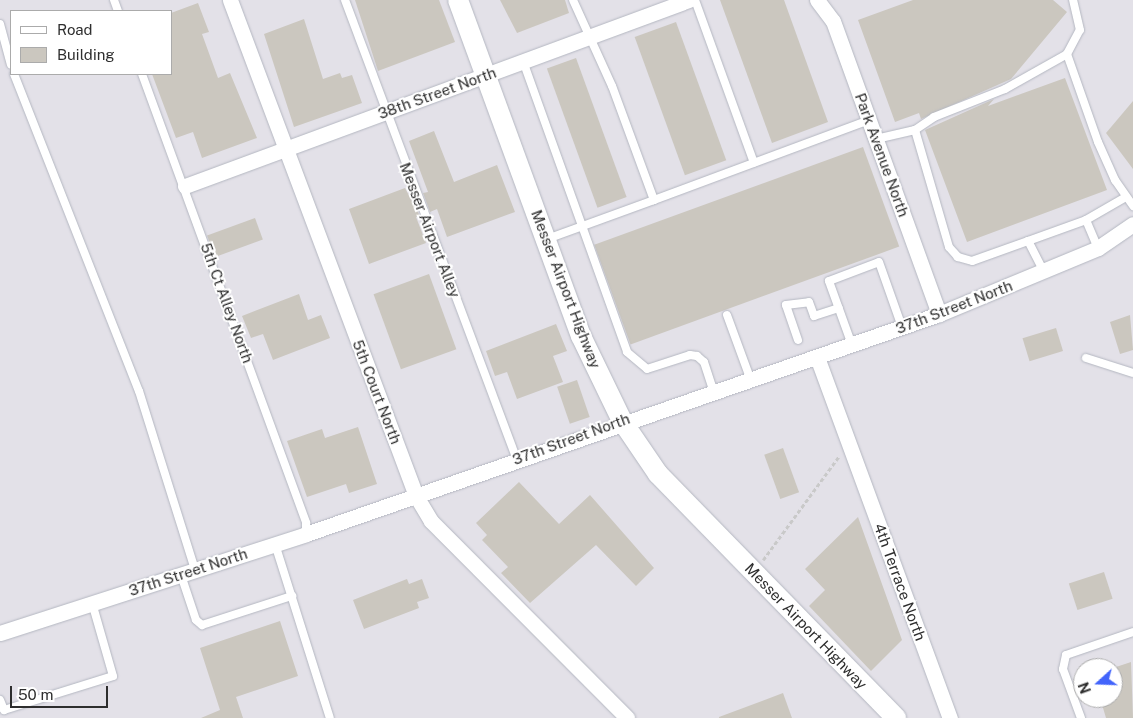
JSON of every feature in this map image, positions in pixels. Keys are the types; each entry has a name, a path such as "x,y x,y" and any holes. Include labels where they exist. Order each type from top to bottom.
{"main road":[{"name":"Messer Airport Highway","path":"458,0 581,336 622,421 658,474 896,718"}],"street":[{"name":"5th Court North","path":"230,0 416,496 431,521 627,718"},
{"name":"38th Street North","path":"185,186 688,0"},
{"name":"Park Avenue North","path":"817,0 833,21 939,314"},
{"name":"37th Street North","path":"0,634 306,534 622,421 939,314 1098,248 1133,224"},
{"name":"4th Terrace North","path":"817,356 950,718"}],"lane":[{"name":"Messer Airport Alley","path":"345,0 517,459"},
{"path":"573,0 587,38 612,86 654,200"},
{"path":"695,0 754,163"},
{"path":"876,139 915,130 934,117 1006,89 1067,54 1080,30 1073,0"},
{"path":"0,24 10,61"},
{"path":"1067,54 1098,142 1126,197 1133,206"},
{"path":"523,61 627,352 647,369 690,355 697,356 704,362 713,390"},
{"path":"14,75 139,391 195,570"},
{"name":"5th Ct Alley North","path":"142,75 185,186 306,523 306,534"},
{"path":"546,240 870,120"},
{"path":"915,130 949,247 958,257 972,261 1086,220 1126,197"},
{"path":"1086,220 1098,248"},
{"path":"1028,241 1044,272"},
{"path":"852,344 829,280 879,262 902,327"},
{"path":"798,340 786,305 809,302 814,316 839,308"},
{"path":"727,316 750,378"},
{"path":"1086,358 1133,373"},
{"path":"275,544 330,718"},
{"path":"180,575 196,620 202,625 292,596"},
{"path":"0,700 4,710 113,676 92,603"},
{"path":"1081,718 1064,669 1066,655 1133,632"}],"path":[{"path":"752,570 771,553 849,446"}],"shaded area":[{"path":"0,0 1133,0 1133,718 0,718"}],"building":[{"path":"355,0 439,0 455,42 378,71"},
{"path":"500,0 565,0 569,13 517,33"},
{"path":"720,0 784,0 828,122 772,143"},
{"path":"913,0 1053,0 1067,12 1011,79 921,119 919,113 895,122 858,20"},
{"path":"198,3 209,32 202,34 218,78 230,73 257,138 202,158 193,132 176,138 152,75 172,75 172,13"},
{"path":"304,19 323,79 340,73 342,78 352,75 362,103 294,127 264,34"},
{"path":"676,22 726,160 685,175 635,37"},
{"path":"576,58 627,197 597,208 547,69"},
{"path":"1065,78 1107,190 967,242 925,130 994,99 988,106"},
{"path":"1133,101 1133,169 1106,133"},
{"path":"434,131 454,182 497,165 515,212 447,237 437,209 430,212 423,193 428,192 409,141"},
{"path":"863,147 899,247 631,344 594,245"},
{"path":"405,188 420,216 416,217 426,243 369,264 349,209"},
{"path":"255,218 263,240 215,257 207,235"},
{"path":"429,274 456,349 401,369 374,294"},
{"path":"299,294 308,320 321,315 330,338 273,360 263,334 251,338 242,316"},
{"path":"1130,315 1133,350 1120,354 1110,322"},
{"path":"556,324 567,351 553,356 563,382 517,399 507,372 495,376 486,351"},
{"path":"1056,328 1063,351 1030,361 1023,338"},
{"path":"577,380 590,417 570,424 557,387"},
{"path":"358,427 377,484 349,493 346,484 307,497 287,441 322,429 325,438"},
{"path":"783,448 799,492 780,499 764,455"},
{"path":"519,482 559,524 590,495 654,568 636,586 596,545 530,603 501,573 508,567 482,540 487,535 476,523"},
{"path":"858,517 902,640 871,671 809,606 825,590 805,569"},
{"path":"1104,572 1113,599 1077,610 1069,583"},
{"path":"407,579 409,584 422,579 429,598 417,602 419,608 364,629 353,600"},
{"path":"280,621 298,676 236,697 243,718 201,718 220,710 200,648"},
{"path":"1131,662 1133,718 1106,718 1103,708 1123,708 1123,665"},
{"path":"783,693 792,718 719,718 719,717"}]}
